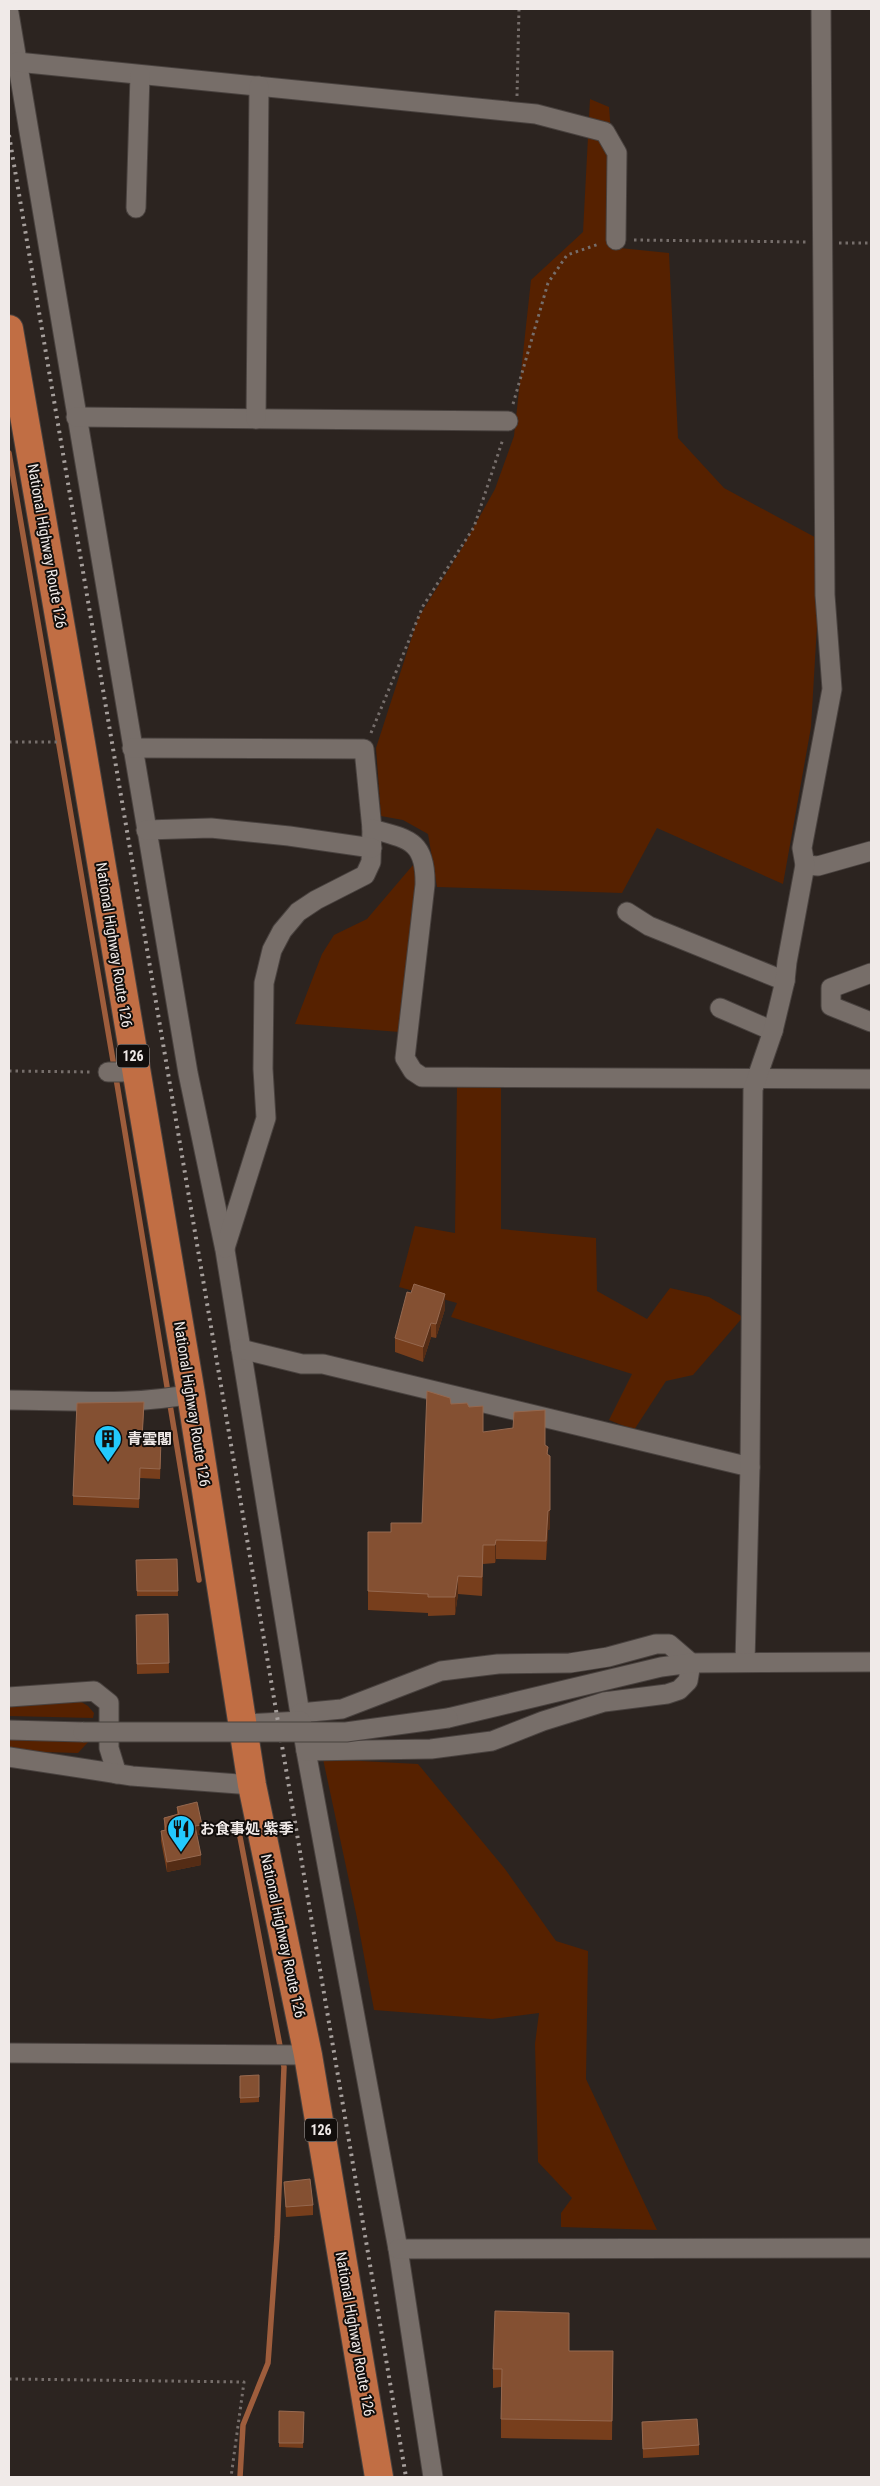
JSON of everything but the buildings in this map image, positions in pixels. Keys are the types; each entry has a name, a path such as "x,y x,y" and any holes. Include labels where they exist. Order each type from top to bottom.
{"highway":[{"name":"National Highway Route 126","path":"9,329 14,415 80,733 121,1072 176,1397 242,1724 289,2055 379,2477"}],"street":[{"path":"745,1662 750,1467 752,1099 754,1079 761,1067 773,1031 785,981 805,865 802,848 832,689 825,594 821,9"},
{"path":"9,13 188,1073 225,1250 306,1751 398,2248 433,2477"},
{"path":"17,62 536,114 606,132 617,153 616,240"},
{"path":"136,208 140,75"},
{"path":"256,419 259,86"},
{"path":"76,417 508,421"},
{"path":"132,748 364,749 372,838 372,862 365,875 316,900 298,912 282,931 272,950 264,983 263,1069 266,1118 225,1250"},
{"path":"146,830 211,828 289,836 406,838 418,851 426,864 405,1058 412,1071 422,1077 871,1079"},
{"path":"805,865 818,866 871,851"},
{"path":"627,912 649,926 785,981"},
{"path":"871,973 831,988 830,995 832,1006 871,1022"},
{"path":"720,1008 773,1031"},
{"path":"241,1349 302,1364 323,1364 750,1467"},
{"path":"9,1400 127,1401 176,1397"},
{"path":"242,1724 301,1717 342,1709 441,1671 498,1664 570,1663 608,1657 656,1644 669,1644 691,1663"},
{"path":"9,1730 83,1732 346,1732 448,1718 661,1667 691,1663 871,1662"},
{"path":"306,1751 431,1749 492,1741 543,1721 604,1702 673,1692 688,1681 691,1663"},
{"path":"9,1697 94,1691 109,1703 109,1748 117,1774"},
{"path":"9,1757 117,1774 252,1785"},
{"path":"9,2053 289,2055"},
{"path":"398,2248 871,2248"}],"path":[{"path":"517,112 519,9"},
{"path":"364,749 423,606 474,527 508,421 548,283 567,255 616,240 871,243"},
{"path":"9,742 64,742"},
{"path":"9,1071 121,1072"},
{"path":"9,2379 244,2382 231,2477"}],"shaded area":[{"path":"590,99 609,107 620,248 669,253 678,438 724,488 822,541 811,727 783,884 657,828 622,893 437,887 428,834 403,820 381,816 376,748 418,618 462,548 495,489 514,436 531,280 583,232"},
{"path":"413,865 420,881 400,1032 295,1024 322,954 334,935 367,919"},
{"path":"457,1085 501,1087 501,1229 596,1238 597,1291 647,1319 670,1288 709,1297 743,1317 693,1375 666,1381 634,1430 609,1420 632,1374 451,1317 457,1303 399,1287 415,1226 455,1233"},
{"path":"78,1700 88,1706 94,1713 93,1718 9,1716 9,1702"},
{"path":"9,1740 90,1740 78,1753 9,1751"},
{"path":"323,1759 418,1764 505,1869 556,1941 588,1951 586,2079 657,2230 561,2227 561,2213 572,2198 538,2162 535,2044 539,2013 492,2019 374,2010 357,1918"}],"waterway":[{"path":"9,453 116,1078 199,1580"},
{"path":"240,1837 284,2067 277,2237 268,2363 243,2425 240,2477"}],"railway":[{"path":"9,135 406,2477"}],"place":[{"name":"青雲閣","path":"108,1463"},
{"name":"お食事処 紫季","path":"181,1853"}]}
